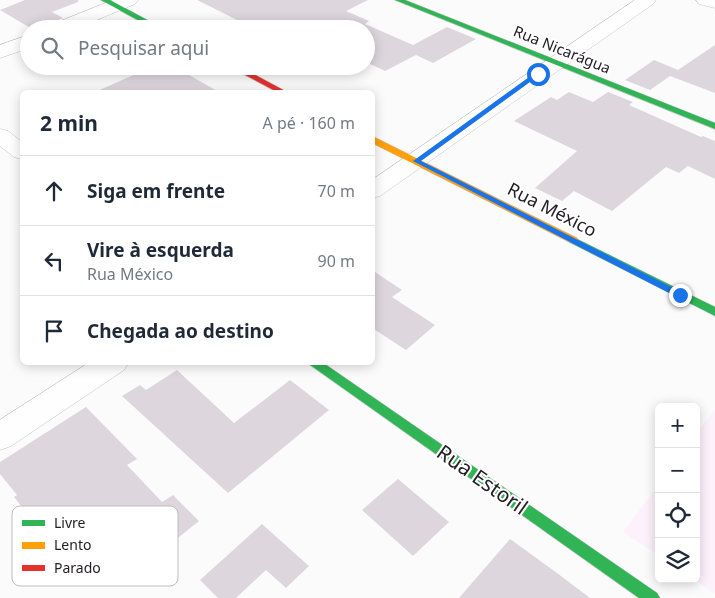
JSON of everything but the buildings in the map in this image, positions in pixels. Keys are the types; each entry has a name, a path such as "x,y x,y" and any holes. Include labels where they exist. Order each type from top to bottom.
{"street":[{"name":"Rua Nicarágua","path":"399,0 715,126"},
{"path":"375,189 647,0"},
{"path":"705,0 715,3"},
{"path":"77,20 116,2 145,20"},
{"path":"0,52 20,44"},
{"path":"250,75 279,90"},
{"path":"0,136 20,151"},
{"name":"Rua México","path":"375,140 715,312"},
{"path":"0,437 109,365"},
{"name":"Rua Estoril","path":"316,365 652,598"}],"shaded area":[{"path":"715,409 715,594 700,583 700,429"},
{"path":"655,489 655,553 623,532"}],"traffic: fast":[{"path":"105,0 143,20"},
{"path":"399,0 715,126"},
{"path":"573,240 715,312"},
{"path":"316,365 652,598"}],"traffic: slow":[{"path":"375,141 573,240"}],"traffic: jam":[{"path":"250,75 279,90"}],"route":[{"path":"538,74 416,161 680,295"}]}
